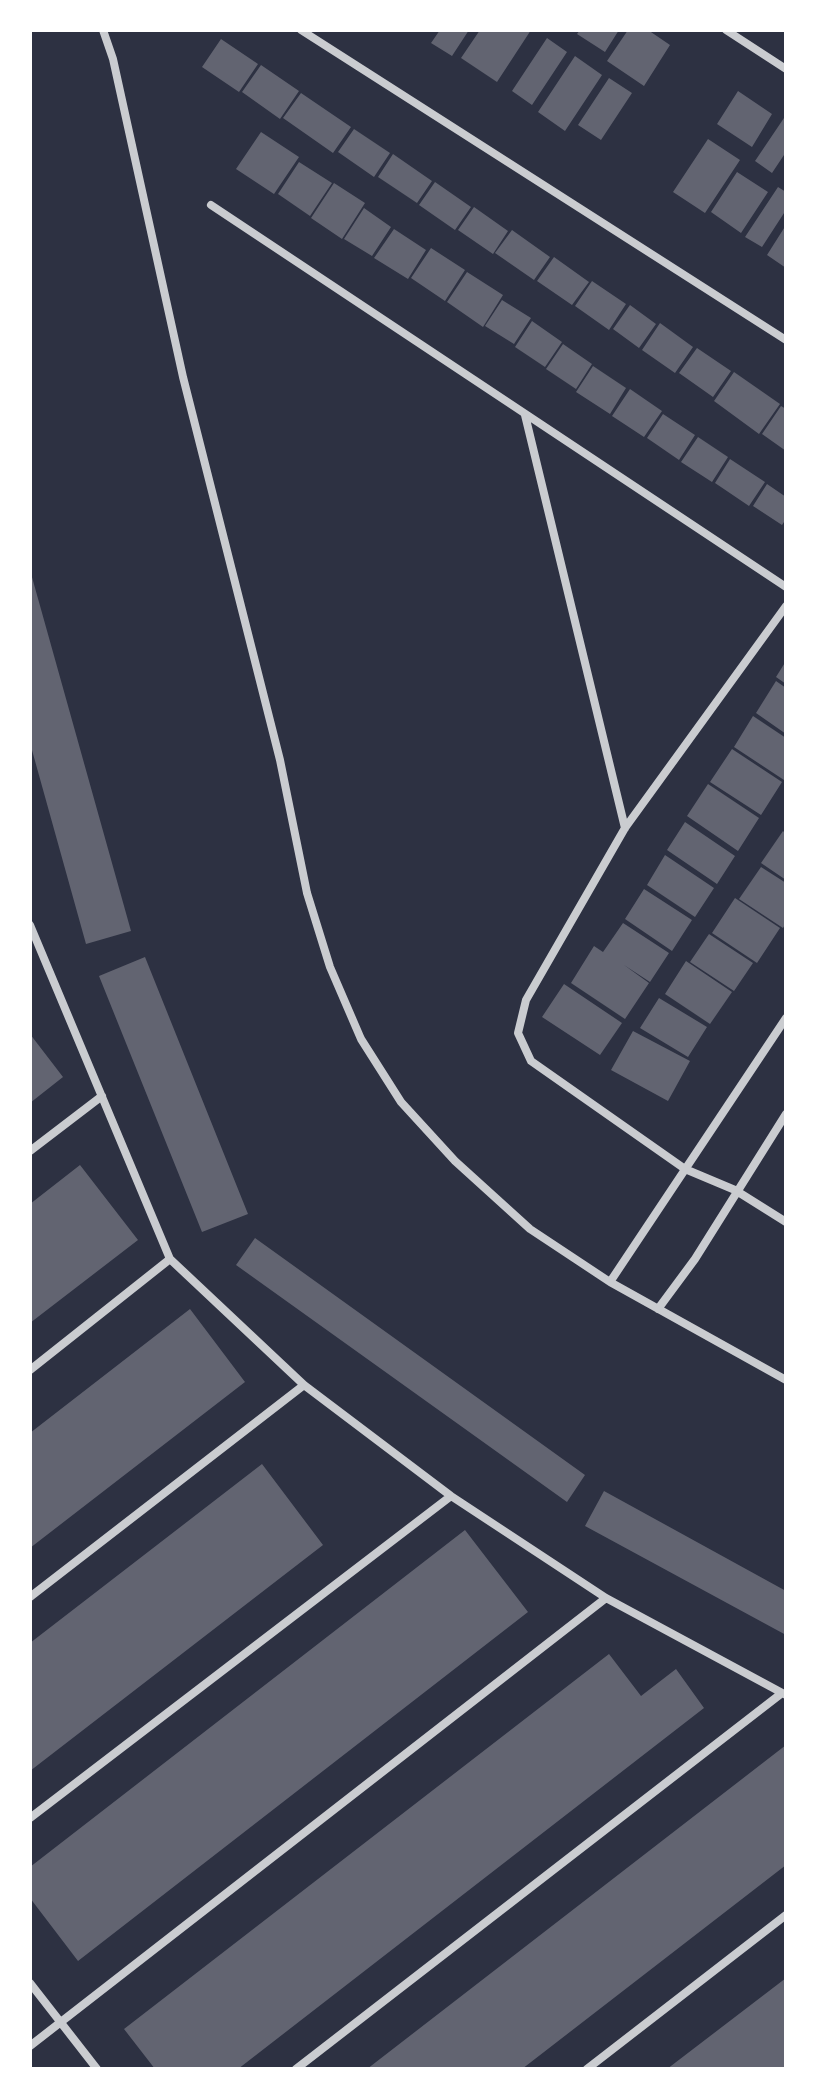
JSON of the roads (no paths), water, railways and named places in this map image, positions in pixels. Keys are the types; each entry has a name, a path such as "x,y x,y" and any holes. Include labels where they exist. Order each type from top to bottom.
{"street":[{"path":"103,30 113,59 183,377 280,760 307,893 330,967 361,1039 401,1102 455,1161 530,1229 610,1282 786,1380"},
{"path":"301,30 786,340"},
{"path":"726,30 786,69"},
{"path":"211,205 786,587"},
{"path":"525,415 625,828"},
{"path":"786,606 625,828 526,1000 518,1033 531,1061 685,1169 735,1190 786,1222"},
{"path":"30,925 170,1259 304,1385 451,1496 606,1598 784,1694 296,2069"},
{"path":"610,1282 786,1018"},
{"path":"30,1151 102,1096"},
{"path":"658,1309 695,1259 735,1190 786,1114"},
{"path":"30,1370 170,1259"},
{"path":"30,1597 304,1385"},
{"path":"30,1818 451,1496"},
{"path":"30,2046 606,1598"},
{"path":"587,2069 786,1915"},
{"path":"30,1983 97,2069"}]}
